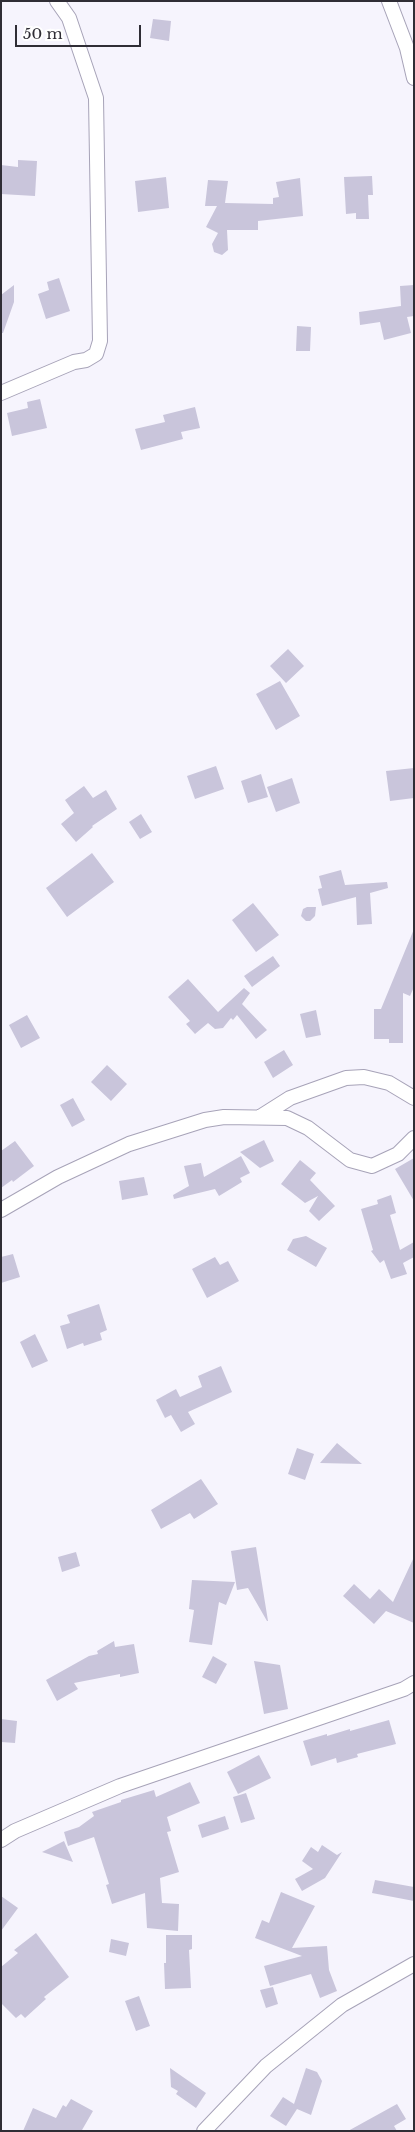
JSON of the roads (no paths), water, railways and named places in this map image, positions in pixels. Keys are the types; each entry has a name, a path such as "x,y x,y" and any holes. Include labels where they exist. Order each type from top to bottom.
{"street":[{"path":"1,393 62,366 86,360 96,354 100,342 96,98 69,18 57,1"},
{"path":"389,1 407,48 414,78"},
{"path":"260,1117 290,1098 346,1078 364,1078 389,1083 414,1098"},
{"path":"1,1210 58,1177 129,1144 204,1120 224,1117 287,1118 308,1128 350,1160 372,1166 398,1154 414,1138"},
{"path":"1,1840 15,1831 120,1786 404,1689 414,1683"},
{"path":"204,2131 266,2066 342,2005 414,1964"}]}
